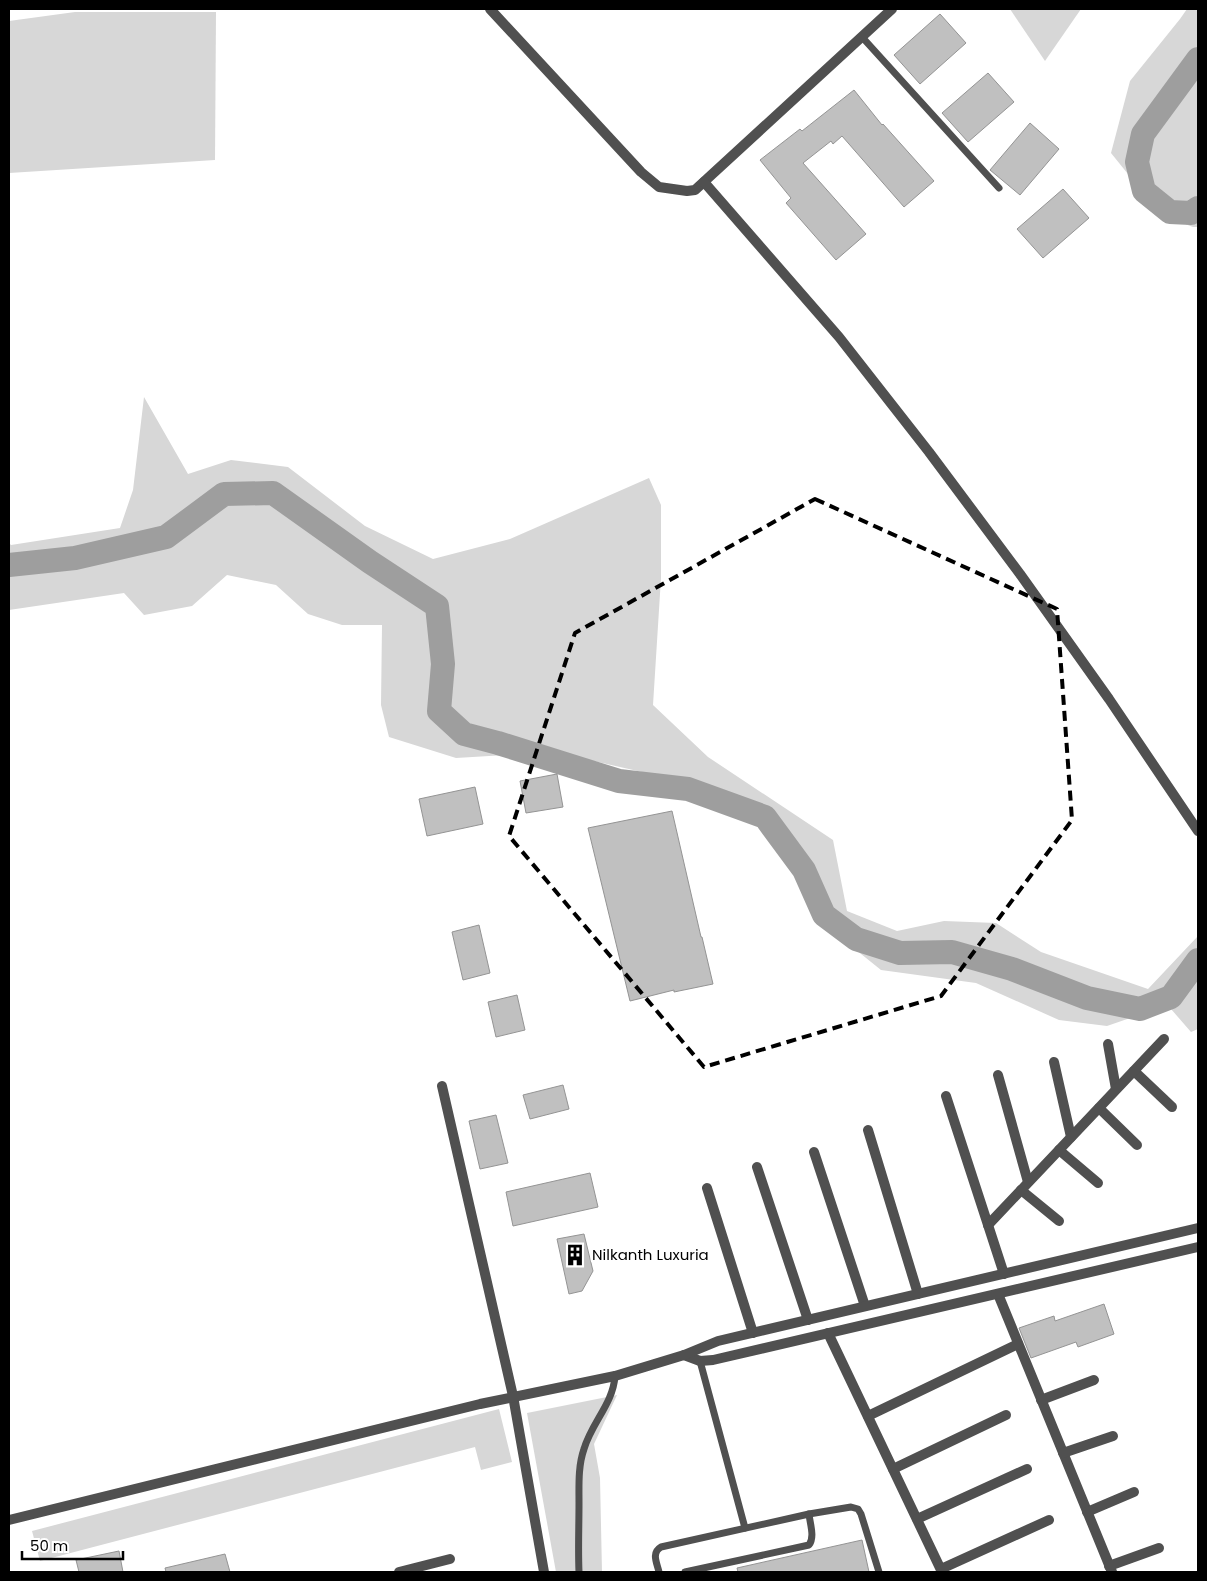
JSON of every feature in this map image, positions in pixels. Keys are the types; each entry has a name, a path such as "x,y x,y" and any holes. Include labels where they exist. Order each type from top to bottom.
{"street":[{"path":"490,9 641,172 659,187 687,191 695,190 892,9"},
{"path":"704,182 840,337 929,452 1020,574 1109,699 1198,832"},
{"path":"988,1225 1164,1039"},
{"path":"1108,1044 1116,1089"},
{"path":"1054,1062 1071,1137"},
{"path":"1134,1071 1172,1107"},
{"path":"998,1075 1025,1186 1059,1221"},
{"path":"442,1086 513,1396 544,1572"},
{"path":"946,1096 1004,1274"},
{"path":"1098,1108 1137,1145"},
{"path":"868,1130 918,1294"},
{"path":"1059,1150 1098,1183"},
{"path":"814,1152 865,1306"},
{"path":"757,1167 808,1320"},
{"path":"707,1188 753,1333"},
{"path":"9,1520 513,1396 615,1376 684,1355 718,1341 1198,1228"},
{"path":"684,1355 700,1361 714,1360 1198,1247"},
{"path":"998,1294 1111,1569 1159,1548"},
{"path":"828,1333 942,1571 1049,1520"},
{"path":"868,1416 1018,1344"},
{"path":"1040,1400 1094,1380"},
{"path":"893,1469 1006,1415"},
{"path":"1063,1453 1113,1436"},
{"path":"917,1519 1027,1469"},
{"path":"1087,1512 1134,1492"},
{"path":"399,1572 450,1559"}],"lane":[{"path":"862,37 999,188"},
{"path":"700,1361 744,1528"},
{"path":"579,1572 580,1469 583,1451 590,1432 611,1397 615,1376"},
{"path":"659,1572 655,1554 656,1550 660,1547 845,1507 858,1509 861,1514 879,1572"},
{"path":"685,1572 809,1545 812,1537 809,1514"}],"highlighted area":[{"path":"815,499 1057,609 1072,820 941,996 704,1067 509,836 575,633"}],"shaded area":[{"path":"1010,9 1081,9 1045,61"},
{"path":"1187,9 1198,9 1198,227 1193,227 1161,215 1111,153 1130,81"},
{"path":"75,12 216,12 215,160 9,173 9,21"},
{"path":"144,397 188,474 231,460 288,467 365,526 433,559 510,539 649,478 661,505 661,578 653,705 708,757 833,840 847,911 897,931 944,921 996,923 1041,952 1148,989 1198,936 1198,1029 1191,1032 1171,1009 1159,1008 1107,1026 1059,1020 976,983 881,970 825,925 814,864 770,813 725,795 642,772 554,752 456,758 389,737 381,705 382,625 342,625 308,614 276,585 227,575 192,606 144,615 124,593 9,610 9,543 11,545 120,528 133,490"},
{"path":"617,1395 594,1444 600,1478 602,1572 556,1572 527,1413"},
{"path":"499,1409 512,1462 481,1470 475,1447 40,1561 32,1531"}],"building":[{"path":"940,14 966,43 920,84 894,55"},
{"path":"988,73 1014,102 968,142 942,113"},
{"path":"854,90 882,125 934,181 904,207 842,136 833,144 831,141 803,163 866,234 836,260 786,203 791,198 760,160 800,129 802,131"},
{"path":"1030,123 1059,149 1020,195 990,170"},
{"path":"1063,189 1089,218 1043,258 1017,229"},
{"path":"557,774 563,807 526,813 520,781"},
{"path":"475,787 483,824 427,836 419,799"},
{"path":"672,811 713,984 674,992 674,990 630,1001 588,828"},
{"path":"479,925 490,973 463,980 452,932"},
{"path":"517,995 525,1030 496,1037 488,1002"},
{"path":"563,1085 569,1109 530,1119 523,1095"},
{"path":"496,1115 508,1163 480,1169 469,1121"},
{"path":"590,1173 598,1207 513,1226 506,1192"},
{"name":"Nilkanth Luxuria","path":"584,1234 593,1271 582,1291 569,1294 557,1239"},
{"path":"1104,1304 1114,1334 1078,1347 1076,1342 1031,1358 1019,1328 1054,1316 1055,1321"},
{"path":"862,1540 869,1572 738,1572 737,1568"},
{"path":"119,1551 123,1572 79,1572 76,1560"},
{"path":"225,1554 230,1572 166,1572 165,1568"}],"waterway":[{"path":"1198,59 1143,134 1137,162 1144,191 1170,212 1191,213 1198,208"},
{"path":"9,565 75,558 166,537 224,494 273,493 370,562 437,606 443,664 439,711 464,734 619,781 688,789 765,817 804,870 824,915 856,939 900,953 952,952 1012,969 1087,998 1140,1009 1171,997 1198,960"}],"place":[{"name":"Nilkanth Luxuria","path":"575,1255"}]}
